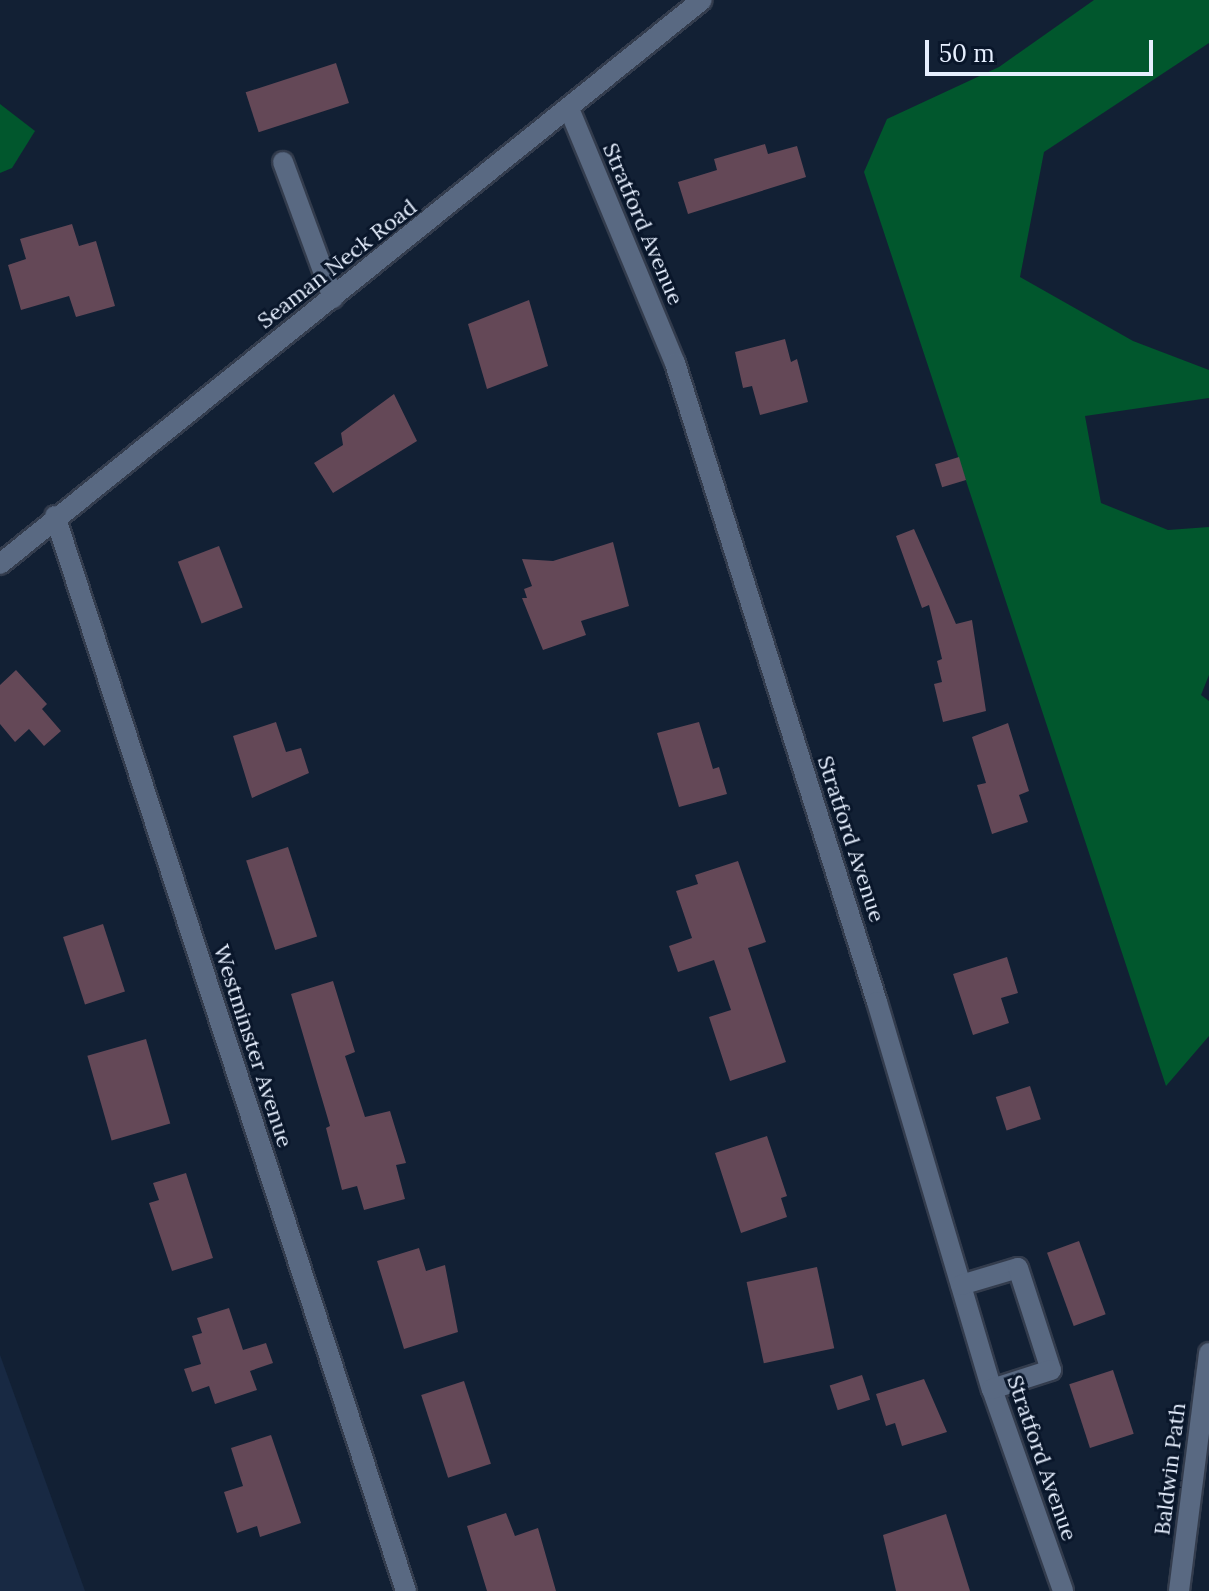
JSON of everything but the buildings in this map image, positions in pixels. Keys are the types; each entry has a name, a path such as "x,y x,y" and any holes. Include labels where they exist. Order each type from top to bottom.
{"street":[{"name":"Seaman Neck Road","path":"0,564 55,516 570,111 702,0"},
{"name":"Stratford Avenue","path":"570,111 675,363 992,1389 1063,1591"},
{"path":"283,162 333,298"},
{"name":"Westminster Avenue","path":"55,516 406,1591"},
{"path":"961,1285 1018,1268 1051,1370 992,1389"},
{"name":"Baldwin Path","path":"1179,1591 1209,1353"}],"shaded area":[{"path":"0,1355 85,1591 0,1591"}],"green space":[{"path":"1094,0 1209,0 1209,43 1044,152 1020,277 1133,341 1209,370 1209,398 1085,416 1101,503 1168,530 1209,527 1209,675 1201,695 1209,701 1209,1036 1166,1086 864,172 887,119 999,67"},
{"path":"0,104 35,131 12,168 0,173"}]}
